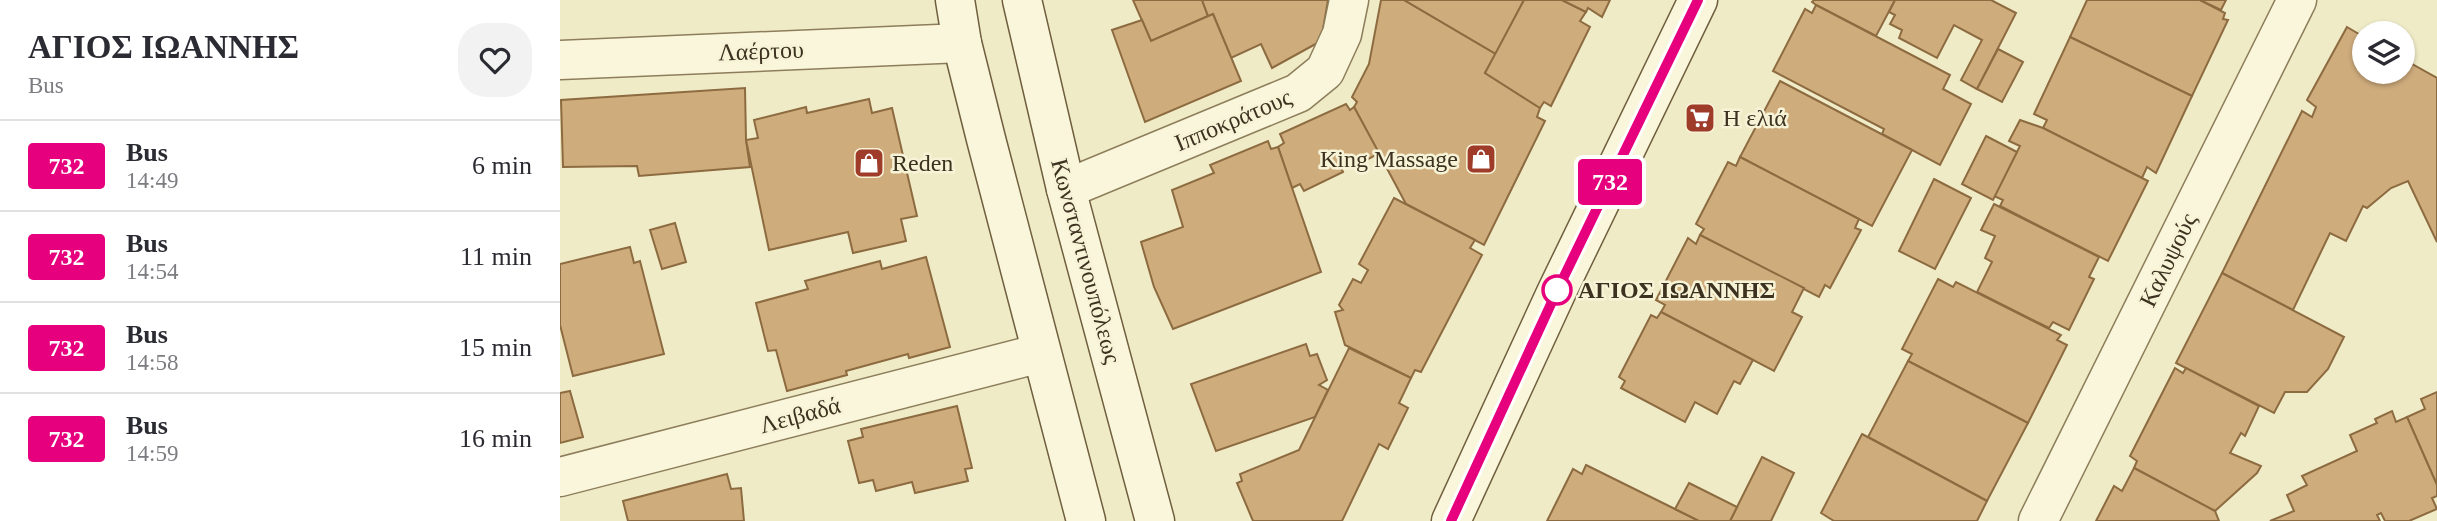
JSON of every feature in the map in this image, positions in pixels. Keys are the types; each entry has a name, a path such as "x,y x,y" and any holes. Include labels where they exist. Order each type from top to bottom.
{"street":[{"path":"955,0 962,43 1086,521"},
{"name":"Κωνσταντινουπόλεως","path":"1022,0 1066,189 1155,521"},
{"name":"Ιπποκράτους","path":"1066,189 1298,93 1325,71 1342,34 1349,0"},
{"path":"1451,521 1556,293 1698,0"},
{"name":"Καλυψούς","path":"2038,521 2297,0"},
{"name":"Λαέρτου","path":"560,60 962,43"},
{"name":"Λειβαδά","path":"560,477 1041,353"}],"building":[{"path":"1133,0 1202,0 1208,16 1151,41"},
{"path":"1202,0 1328,0 1321,41 1272,68 1261,44 1231,58 1213,14 1208,16"},
{"path":"1381,0 1404,0 1496,54 1485,73 1540,108 1537,117 1545,121 1484,245 1406,204 1354,107 1357,102 1352,97 1369,64"},
{"path":"1404,0 1524,0 1496,54"},
{"path":"1524,0 1562,0 1586,12 1580,21 1590,27 1551,106 1544,102 1540,108 1485,73"},
{"path":"1562,0 1610,0 1602,17 1588,8 1586,12"},
{"path":"1895,0 1876,36 1816,5 1812,2"},
{"path":"1895,0 1991,0 2016,13 1977,89 1961,80 1982,40 1954,25 1937,58 1899,38 1902,30 1890,24 1895,15 1889,12"},
{"path":"2087,0 2200,0 2225,13 2223,19 2228,20 2192,96 2070,37"},
{"path":"2200,0 2226,0 2221,10"},
{"path":"1816,5 1950,75 1943,89 1971,104 1940,165 1882,134 1884,129 1773,71 1805,9 1812,13"},
{"path":"1213,14 1241,81 1145,122 1112,30 1142,20 1151,41"},
{"path":"2347,27 2352,30 2352,84 2415,84 2415,66 2437,78 2437,242 2408,181 2391,188 2367,208 2363,206 2346,241 2330,233 2293,310 2222,273 2302,111 2312,117 2316,107 2307,100"},
{"path":"2070,37 2192,96 2156,173 2147,167 2142,178 2043,128 2047,120 2034,114"},
{"path":"1998,49 2023,62 2002,102 1977,89"},
{"path":"1780,81 1912,150 1872,226 1740,157"},
{"path":"745,88 746,140 750,167 639,176 637,166 563,167 561,100"},
{"path":"869,99 872,113 892,108 917,216 901,219 906,241 853,253 848,232 769,250 746,140 758,138 754,120 806,107 807,113"},
{"path":"1346,104 1350,110 1354,107 1379,153 1356,166 1352,159 1340,165 1343,172 1304,191 1300,184 1292,188 1278,147 1284,143 1280,134"},
{"path":"2020,120 2043,128 2148,181 2108,261 2000,206 2003,200 1994,196 2020,146 2009,141"},
{"path":"1986,136 2017,152 1993,200 1962,184"},
{"path":"1268,141 1271,149 1278,147 1321,272 1173,329 1154,287 1141,242 1183,227 1172,190 1214,173 1210,165"},
{"path":"1740,157 1859,219 1855,228 1861,230 1830,288 1825,285 1819,297 1700,235 1704,229 1696,224 1728,162 1736,166"},
{"path":"1934,179 1971,198 1935,269 1899,251"},
{"path":"1394,198 1475,240 1470,248 1482,255 1421,372 1415,370 1411,378 1345,345 1335,312 1343,310 1339,305 1353,279 1361,283 1368,270 1359,264"},
{"path":"1994,204 2099,257 2089,277 2094,279 2069,330 2053,322 2049,328 1977,292 1992,262 1985,258 1995,236 1981,230"},
{"path":"675,223 686,262 662,269 650,230"},
{"path":"1700,235 1804,288 1792,312 1802,317 1774,371 1661,312 1665,305 1656,300 1688,238 1696,244"},
{"path":"630,247 634,263 640,261 664,354 573,376 560,325 560,264"},
{"path":"926,257 950,347 909,358 908,354 846,371 847,375 787,391 776,350 768,351 756,303 808,289 805,281 880,261 882,269"},
{"path":"2222,273 2344,337 2328,369 2307,392 2285,392 2274,413 2176,363"},
{"path":"1938,279 1953,287 1956,282 2061,335 2057,340 2067,345 2028,423 1908,361 1912,354 1902,349"},
{"path":"1661,312 1753,360 1740,384 1734,381 1717,414 1695,402 1685,422 1621,388 1625,381 1619,377 1651,315 1657,318"},
{"path":"1306,344 1310,356 1317,354 1327,380 1319,385 1328,390 1315,417 1216,451 1191,384"},
{"path":"1349,348 1411,378 1399,403 1408,408 1388,449 1379,444 1342,521 1253,521 1237,483 1242,481 1240,474 1299,450"},
{"path":"1908,361 2028,423 1987,501 1868,437"},
{"path":"2175,368 2183,373 2186,368 2259,406 2245,436 2241,433 2230,453 2261,466 2257,473 2215,511 2134,468 2137,461 2130,456"},
{"path":"570,391 583,437 560,443 560,393"},
{"path":"2437,392 2437,485 2407,417 2425,409 2421,399"},
{"path":"957,406 972,468 965,469 968,481 915,493 912,482 876,491 873,480 859,483 848,441 863,437 861,429"},
{"path":"2392,411 2396,422 2407,417 2437,485 2437,496 2432,498 2437,509 2409,521 2385,521 2381,513 2377,515 2380,521 2270,521 2294,511 2287,495 2307,485 2302,476 2357,451 2350,435 2377,423 2375,419"},
{"path":"1862,434 1987,501 1977,521 1834,521 1821,513"},
{"path":"1762,457 1794,473 1771,521 1730,521"},
{"path":"1586,465 1699,521 1547,521 1573,469 1582,474"},
{"path":"2134,468 2215,511 2219,521 2096,521 2114,486 2122,491"},
{"path":"727,474 731,489 741,488 744,521 628,521 623,501"},
{"path":"1689,483 1737,507 1730,521 1699,521 1675,509"}],"bus line":[{"name":"732","path":"1451,521 1556,293 1698,0"}],"place":[{"name":"Η ελιά","path":"1700,118"},
{"name":"King Massage","path":"1481,159"},
{"name":"Reden","path":"869,163"},
{"name":"ΑΓΙΟΣ ΙΩΑΝΝΗΣ","path":"1557,290"}]}
